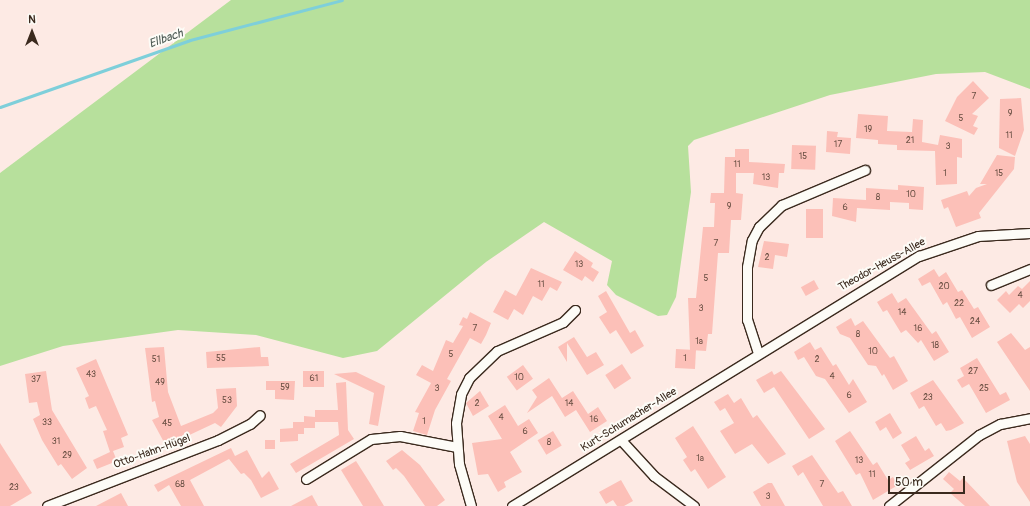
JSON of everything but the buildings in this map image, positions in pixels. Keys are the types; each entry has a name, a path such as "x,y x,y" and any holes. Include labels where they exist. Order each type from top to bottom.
{"street":[{"path":"758,353 747,320 747,267 752,240 759,227 782,205 864,170"},
{"name":"Theodor-Heuss-Allee","path":"758,353 919,256 978,236 1030,233"},
{"path":"991,285 1030,269"},
{"path":"471,506 457,447 459,401 478,367 505,346 563,322 575,310"},
{"name":"Kurt-Schumacher-Allee","path":"512,506 621,440 758,353"},
{"name":"Otto-Hahn-Hügel","path":"48,506 218,440 250,424 260,415"},
{"path":"889,506 979,435 1000,424 1030,418"},
{"path":"306,479 371,439 400,436 457,447"},
{"path":"621,440 654,476 694,506"}],"green space":[{"path":"231,0 1030,0 1030,89 985,72 936,74 830,95 694,140 688,146 691,192 676,297 667,315 658,316 616,295 607,285 612,261 544,222 486,262 377,351 343,358 256,335 178,330 63,346 0,366 0,173"}],"waterway":[{"name":"Ellbach","path":"0,107 190,40 342,0"}]}
